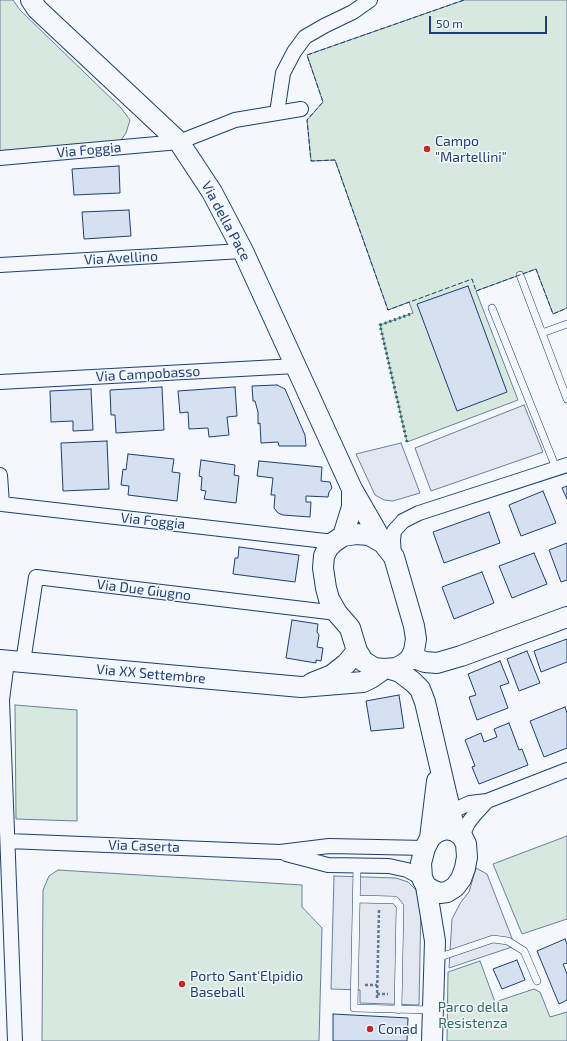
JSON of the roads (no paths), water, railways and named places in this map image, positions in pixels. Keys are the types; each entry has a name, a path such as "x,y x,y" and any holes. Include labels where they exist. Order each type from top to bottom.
{"street":[{"name":"Via della Pace","path":"31,0 37,9 179,142 212,192 243,251 352,489 389,550 414,626"},
{"path":"277,113 283,73 294,52 305,37 353,12 370,0"},
{"name":"Via Foggia","path":"0,158 179,142 235,120 301,109"},
{"name":"Via Avellino","path":"0,265 243,251"},
{"name":"Via Campobasso","path":"0,382 296,366"},
{"path":"338,539 356,534 369,535 389,550 393,540 394,531 403,521 419,513 562,467"},
{"name":"Via Foggia","path":"0,475 2,504 338,539"},
{"name":"Via della Pace","path":"352,489 352,507 338,539 328,548 324,556 323,568 329,599 337,613 350,628 357,651"},
{"name":"Via Due Giugno","path":"10,661 36,577 337,613"},
{"path":"411,658 425,662 437,663 461,656 567,617"},
{"path":"414,626 424,645 429,649 446,655 461,656"},
{"path":"414,626 416,645 411,658 415,672 422,678 439,763 443,833"},
{"path":"357,651 363,661 374,668 400,672 425,693"},
{"name":"Via XX Settembre","path":"301,687 332,675 346,664 357,651"},
{"name":"Via XX Settembre","path":"10,661 301,687 363,682 387,670 404,664 411,658"},
{"path":"10,661 2,700 15,1041"},
{"path":"425,693 437,663"},
{"path":"432,1041 435,950 444,910 455,887 461,879 467,857 466,844 443,833 434,814 439,763"},
{"path":"435,950 421,863 443,833 470,804 488,801 567,770"},
{"path":"443,833 468,823 488,801"},
{"name":"Via Caserta","path":"8,841 280,852 443,833"},
{"name":"Via Caserta","path":"280,852 328,865 389,866 407,870 424,882"},
{"path":"424,882 432,890 440,893 447,892 455,887"}],"lane":[{"path":"520,275 567,399"},
{"path":"492,308 562,467"},
{"path":"542,333 567,324"},
{"path":"357,866 354,1008 433,1010"},
{"path":"357,899 395,900 400,906 398,1010"},
{"path":"435,950 493,939 508,941 524,951 537,981"}],"place":[{"name":"Campo \"Martellini\"","path":"427,149"},
{"name":"Porto Sant'Elpidio Baseball","path":"182,984"},
{"name":"Conad","path":"370,1029"}],"park label":[{"name":"Parco della Resistenza","path":"473,1016"}]}
